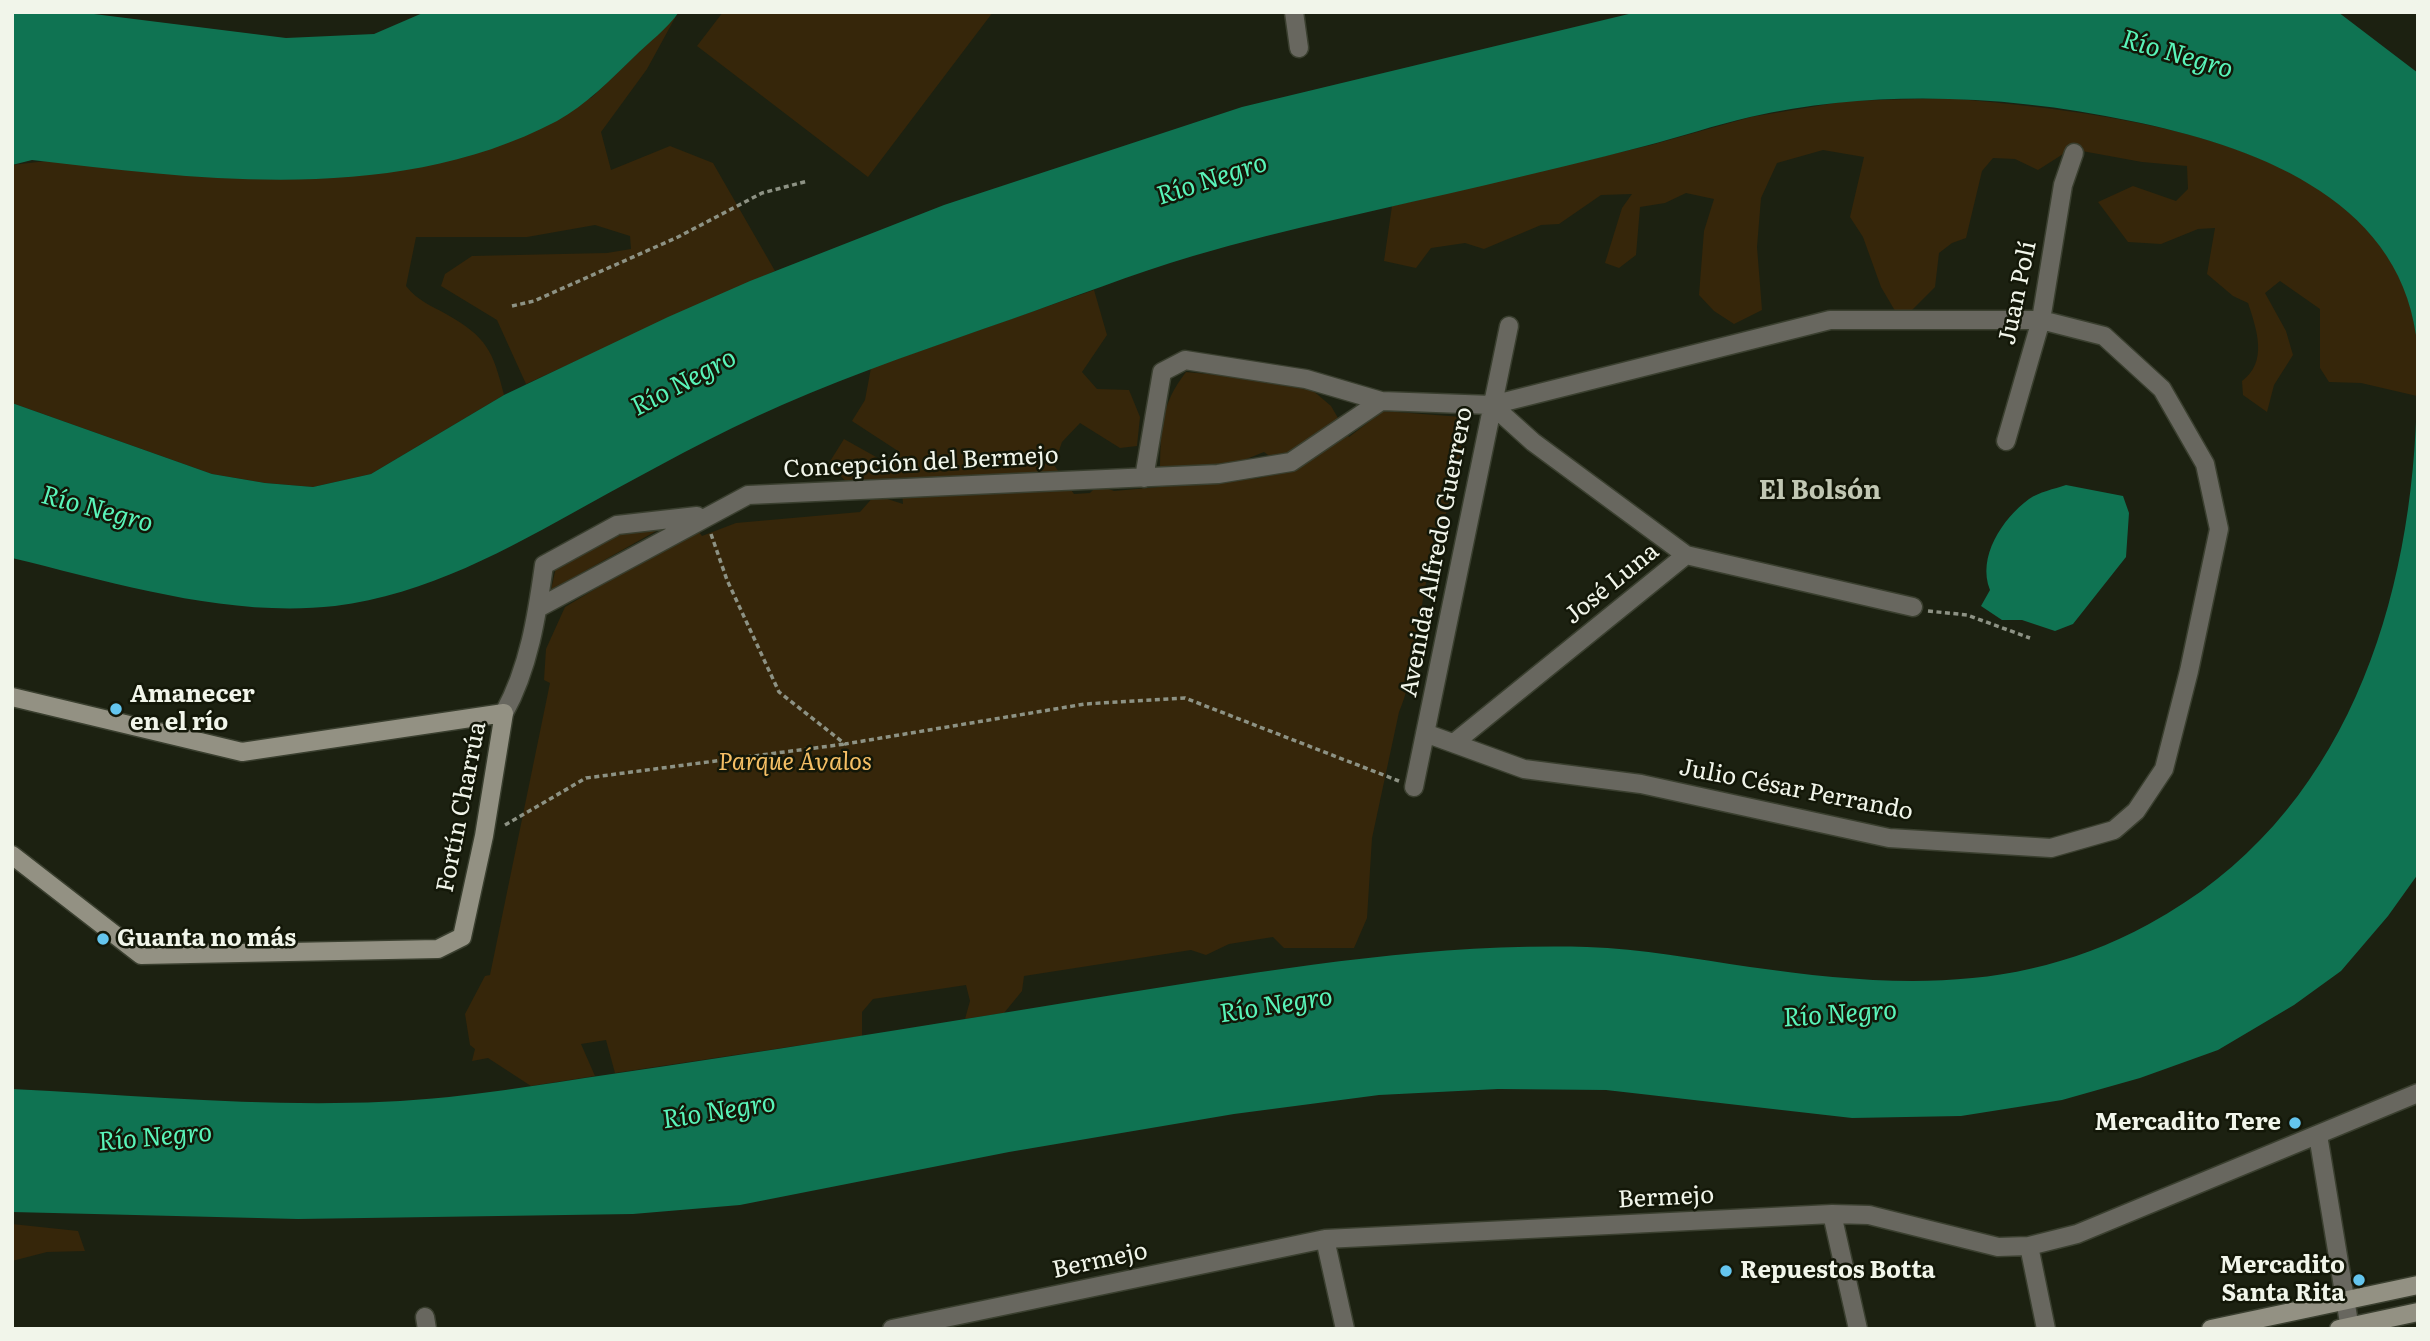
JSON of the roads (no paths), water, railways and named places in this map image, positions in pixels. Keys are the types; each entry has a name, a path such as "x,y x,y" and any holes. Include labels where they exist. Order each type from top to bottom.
{"street":[{"path":"1294,12 1299,48"},
{"name":"Juan Polí","path":"2006,442 2041,320 2063,185 2074,153"},
{"name":"Julio César Perrando","path":"1425,733 1524,769 1641,784 1889,838 2051,848 2114,830 2136,811 2164,769 2189,671 2219,529 2205,464 2162,389 2104,336 2041,320 1830,320 1492,405"},
{"name":"Avenida Alfredo Guerrero","path":"1414,787 1509,326"},
{"path":"1144,478 1162,372 1185,360 1306,379 1381,401 1492,405 1533,442 1686,555"},
{"name":"Concepción del Bermejo","path":"538,608 748,495 1218,474 1291,462 1381,401"},
{"name":"Concepción del Bermejo","path":"544,565 617,525 705,516"},
{"name":"José Luna","path":"1454,743 1686,555 1913,607"},
{"name":"Fortín Charrúa","path":"12,855 141,955 438,949 462,937 484,836 504,713 520,686 538,608 544,565"},
{"path":"12,697 242,752 504,713"},
{"name":"Bermejo","path":"894,1329 1325,1239 1868,1214 1998,1247 2028,1246 2077,1234 2418,1093"},
{"path":"2318,1135 2346,1301 2346,1328 2418,1312"},
{"path":"1832,1214 1858,1329"},
{"path":"1325,1239 1345,1329"},
{"path":"2028,1246 2046,1329"},
{"path":"2211,1329 2418,1285"}],"water":[{"path":"12,12 78,12 286,38 374,34 425,12 679,12 663,30 578,107 557,121 496,148 432,165 366,176 299,180 164,174 32,160 12,165"},
{"name":"Río Negro","path":"1637,12 2338,12 2418,73 2418,349 2403,287 2380,246 2349,213 2311,185 2268,163 2223,145 2176,131 2037,105 1940,99 1844,102 1750,117 1605,156 1266,236 1147,270 810,393 708,440 497,553 466,568 402,592 335,606 254,607 172,596 12,558 12,403 212,474 265,483 313,487 371,474 504,395 750,281 944,205 1242,107"},
{"name":"Río Negro","path":"2418,362 2418,874 2388,916 2341,971 2294,1005 2218,1050 2140,1078 2062,1100 1961,1116 1852,1118 1606,1090 1498,1089 1379,1095 1234,1114 1009,1152 740,1205 633,1214 298,1219 12,1212 12,1089 286,1103 449,1097 723,1057 1240,975 1355,959 1471,949 1608,948 1803,974 1904,981 1954,980 2003,974 2052,963 2100,947 2149,924 2217,879 2274,826 2320,764 2356,697 2383,624 2402,548 2413,469"},
{"path":"2066,485 2123,496 2129,513 2126,557 2073,624 2055,631 2022,620 2002,620 1981,606 1990,590 1987,565 1994,540 2010,517 2029,499"}],"place":[{"name":"Amanecer en el río","path":"116,709"},
{"name":"Guanta no más","path":"103,939"},
{"name":"Mercadito Tere","path":"2295,1123"},
{"name":"Repuestos Botta","path":"1726,1271"},
{"name":"Mercadito Santa Rita","path":"2359,1280"}],"district":[{"name":"El Bolsón","path":"1820,491"}],"park label":[{"name":"Parque Ávalos","path":"795,763"}]}
